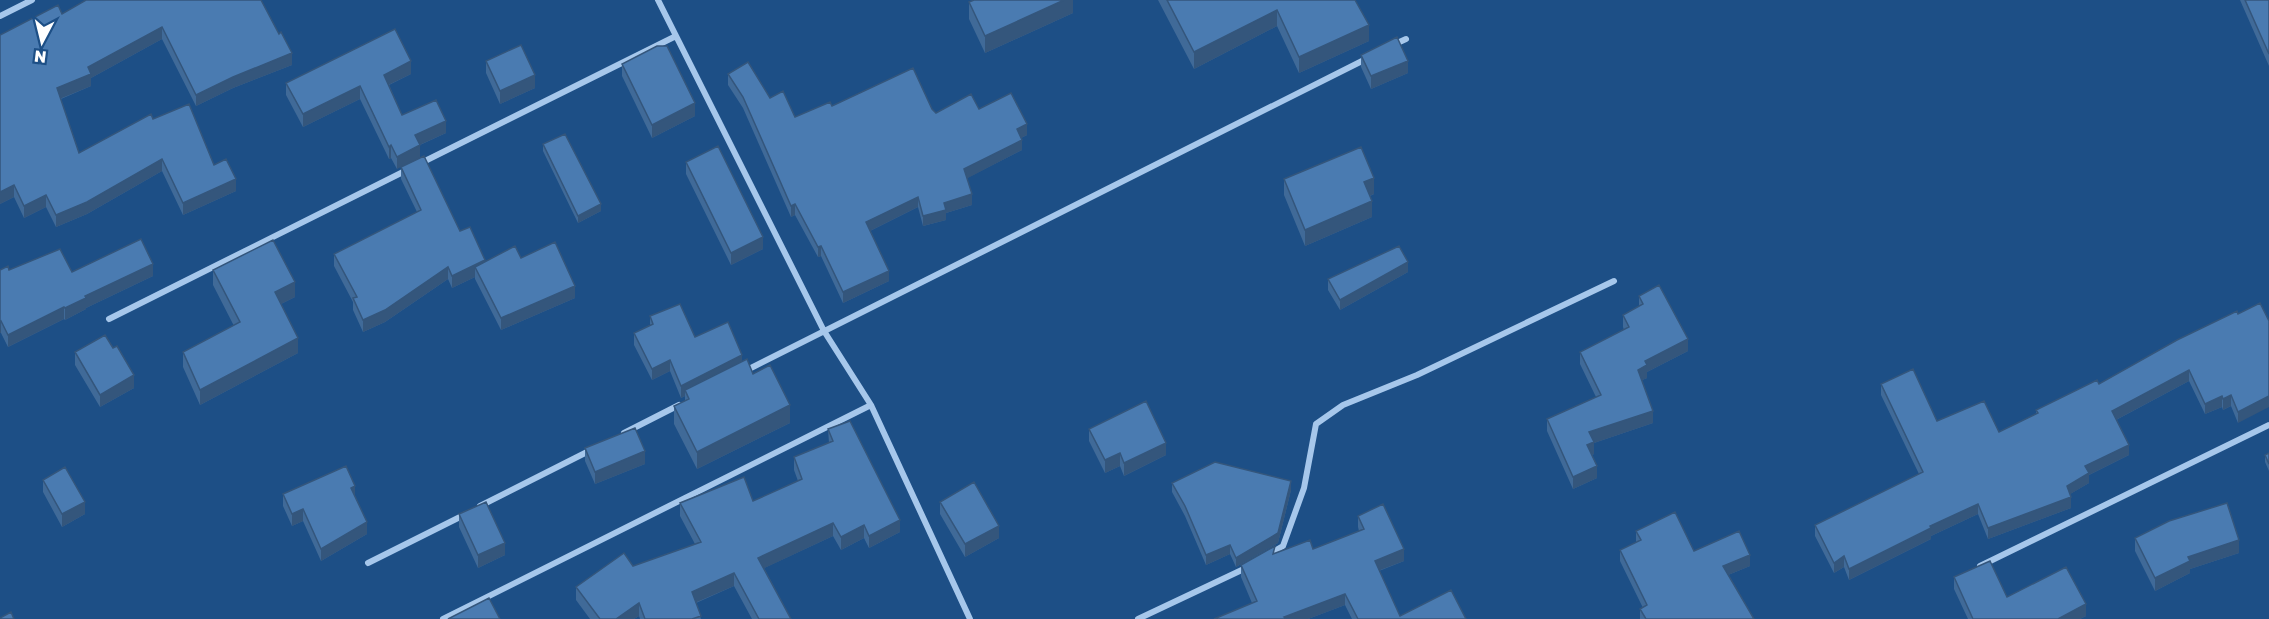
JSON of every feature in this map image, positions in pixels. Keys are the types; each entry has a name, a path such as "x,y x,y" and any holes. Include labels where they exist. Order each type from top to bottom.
{"street":[{"path":"0,16 32,0"},
{"path":"658,0 824,331 871,405 970,619"},
{"path":"109,319 676,36"},
{"path":"1385,49 1406,39"},
{"path":"739,374 1374,54"},
{"path":"1257,562 1283,546 1304,488 1316,424 1342,405 1417,375 1614,280"},
{"path":"612,439 686,401"},
{"path":"443,619 871,405"},
{"path":"1980,566 2269,425"},
{"path":"368,563 602,444"},
{"path":"1138,619 1249,567"}],"building":[{"path":"86,0 261,0 292,53 196,95 162,27 88,67 91,74 57,88 79,153 151,114 153,119 189,104 214,165 226,159 236,179 183,203 162,159 87,202 56,215 46,195 24,206 14,185 0,192 0,35 58,5 62,14"},
{"path":"974,0 1064,0 985,36 969,2"},
{"path":"1167,0 1355,0 1369,25 1299,57 1277,10 1194,52"},
{"path":"2245,0 2269,0 2269,54"},
{"path":"395,29 411,61 384,75 402,115 436,100 446,121 415,135 420,145 397,157 391,145 389,147 360,86 303,114 286,83"},
{"path":"1397,37 1408,61 1371,76 1361,55"},
{"path":"521,45 535,75 500,91 486,61"},
{"path":"657,46 667,46 695,103 652,125 622,64"},
{"path":"748,62 770,98 783,91 795,117 830,102 832,106 913,68 936,113 971,94 979,109 1011,93 1027,124 1017,129 1022,140 964,169 972,194 944,203 946,210 923,216 918,197 866,222 889,271 843,292 821,246 818,247 795,204 791,206 743,97 728,74"},
{"path":"565,134 601,204 578,216 543,144"},
{"path":"718,146 763,237 731,253 686,162"},
{"path":"1361,147 1374,178 1364,182 1372,201 1305,230 1284,179"},
{"path":"424,156 460,231 470,227 485,260 452,276 448,267 385,310 363,320 353,298 357,297 334,254 421,210 401,167"},
{"path":"141,239 153,264 8,335 0,322 0,270 8,266 9,270 60,249 72,272"},
{"path":"273,240 295,282 275,292 298,338 200,390 183,352 240,322 213,270"},
{"path":"555,242 575,286 501,318 475,267 515,246 521,258"},
{"path":"1399,246 1408,262 1340,300 1328,279"},
{"path":"1659,285 1688,339 1645,361 1647,365 1638,370 1653,411 1589,432 1594,442 1587,445 1597,466 1573,477 1547,419 1601,395 1580,352 1629,327 1623,315 1643,304 1639,296"},
{"path":"2260,303 2269,321 2269,396 2238,412 2231,395 2223,399 2222,396 2205,404 2189,370 2112,411 2129,445 2085,466 2089,473 2067,486 2071,497 1988,528 1978,504 1930,526 1931,528 1849,569 1844,556 1834,563 1815,525 1923,472 1881,384 1913,369 1937,421 1984,401 1999,432 2038,413 2036,410 2097,380 2099,384 2177,340 2237,311 2238,314"},
{"path":"680,304 695,337 728,322 742,355 681,386 670,360 652,369 634,333 653,324 650,316"},
{"path":"105,335 113,348 117,346 134,375 100,395 75,352"},
{"path":"747,359 753,374 770,365 790,405 697,452 674,406 689,399 685,390"},
{"path":"1146,401 1166,443 1124,463 1120,453 1105,460 1089,429"},
{"path":"850,421 900,520 869,536 864,525 841,537 833,523 758,558 791,619 759,619 734,573 692,592 701,616 692,619 645,619 639,603 616,619 600,619 576,587 624,553 633,566 701,542 680,503 744,477 753,501 802,479 794,457 833,441 828,429"},
{"path":"635,428 645,451 595,472 585,448"},
{"path":"1215,462 1291,481 1278,533 1236,558 1230,545 1206,555 1185,506 1172,483"},
{"path":"346,466 355,486 351,488 367,522 321,549 303,509 292,514 283,494"},
{"path":"65,467 85,502 62,514 43,480"},
{"path":"974,482 999,526 965,544 940,502"},
{"path":"486,502 505,543 478,555 459,514"},
{"path":"2227,503 2239,540 2188,557 2190,561 2155,578 2135,538 2169,521"},
{"path":"1383,504 1404,549 1375,561 1400,616 1451,590 1466,619 1358,619 1345,594 1284,617 1286,619 1214,619 1257,601 1241,565 1275,546 1273,554 1310,540 1313,549 1364,529 1358,516"},
{"path":"1675,512 1694,551 1739,531 1750,555 1723,566 1754,619 1646,619 1640,609 1647,605 1620,550 1641,540 1636,531"},
{"path":"1990,561 2007,597 2066,567 2086,604 2058,619 1973,619 1954,577"},
{"path":"489,598 500,619 448,619"},
{"path":"11,612 14,619 0,619 0,618"}]}
